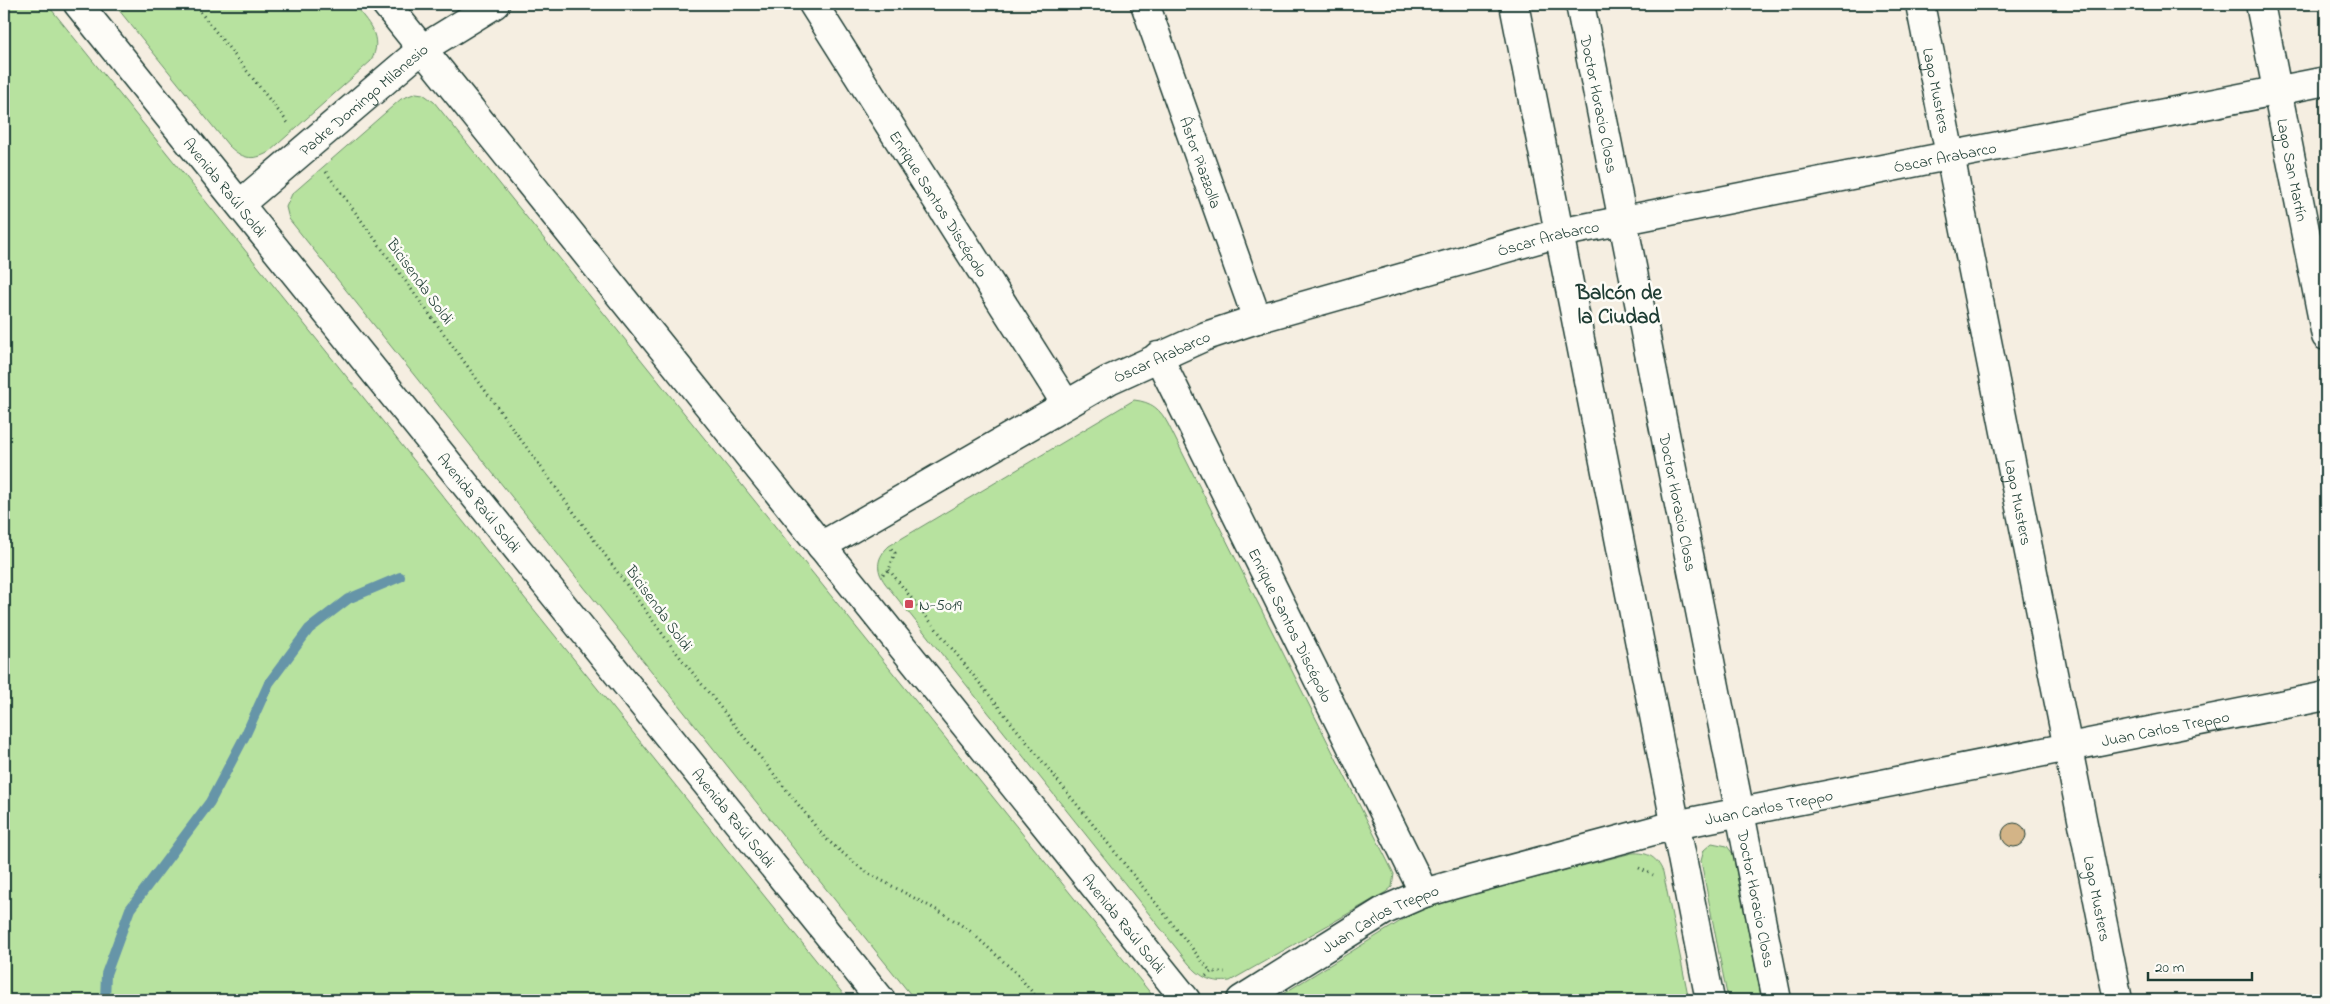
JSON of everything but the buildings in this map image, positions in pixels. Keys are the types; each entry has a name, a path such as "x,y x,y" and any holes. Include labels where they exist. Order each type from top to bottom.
{"street":[{"name":"Avenida Raúl Soldi","path":"78,4 882,1000"},
{"name":"Avenida Raúl Soldi","path":"386,4 1186,1000"},
{"name":"Padre Domingo Milanesio","path":"240,204 422,49 495,4"},
{"name":"Enrique Santos Discépolo","path":"813,4 1066,404"},
{"name":"Ástor Piazzolla","path":"1146,4 1257,319"},
{"path":"1514,4 1710,1000"},
{"name":"Doctor Horacio Closs","path":"1580,4 1777,1000"},
{"name":"Lago Musters","path":"1920,4 2118,1000"},
{"name":"Lago San Martín","path":"2260,4 2326,336"},
{"name":"Óscar Arabarco","path":"821,546 1066,404 1158,356 1206,336 1257,319 1559,233 2326,81"},
{"name":"Enrique Santos Discépolo","path":"1158,356 1424,893"},
{"name":"Juan Carlos Treppo","path":"1241,1000 1364,922 1404,900 1424,893 1675,825 2326,696"}],"path":[{"path":"194,4 293,130"},
{"name":"Bicisenda Soldi","path":"322,167 672,647 825,838 864,871 970,930 1016,973 1039,1000"},
{"path":"880,576 889,570 895,553 889,546"},
{"path":"889,570 1211,972"}],"green space":[{"path":"4,4 47,4 848,1000 4,1000"},
{"path":"114,4 353,4 372,30 376,44 375,52 371,61 269,152 252,158 242,156 228,145"},
{"path":"416,93 423,94 434,102 1156,1000 915,1000 289,219 286,207 292,194 401,99"},
{"path":"1134,400 1146,402 1155,407 1168,424 1394,874 1392,887 1386,892 1230,981 1217,981 1207,978 1198,973 1189,964 885,583 879,568 882,554 889,546"},
{"path":"1712,843 1727,846 1733,854 1762,1000 1728,1000 1701,861 1704,850"},
{"path":"1632,853 1643,853 1651,856 1663,872 1689,1000 1273,1000 1417,911 1435,904"}],"waterway":[{"path":"105,1000 106,974 130,909 210,802 246,734 269,683 309,629 348,599 400,577"}],"place":[{"name":"N-5019","path":"909,604"}],"district":[{"name":"Balcón de la Ciudad","path":"1619,304"}]}
